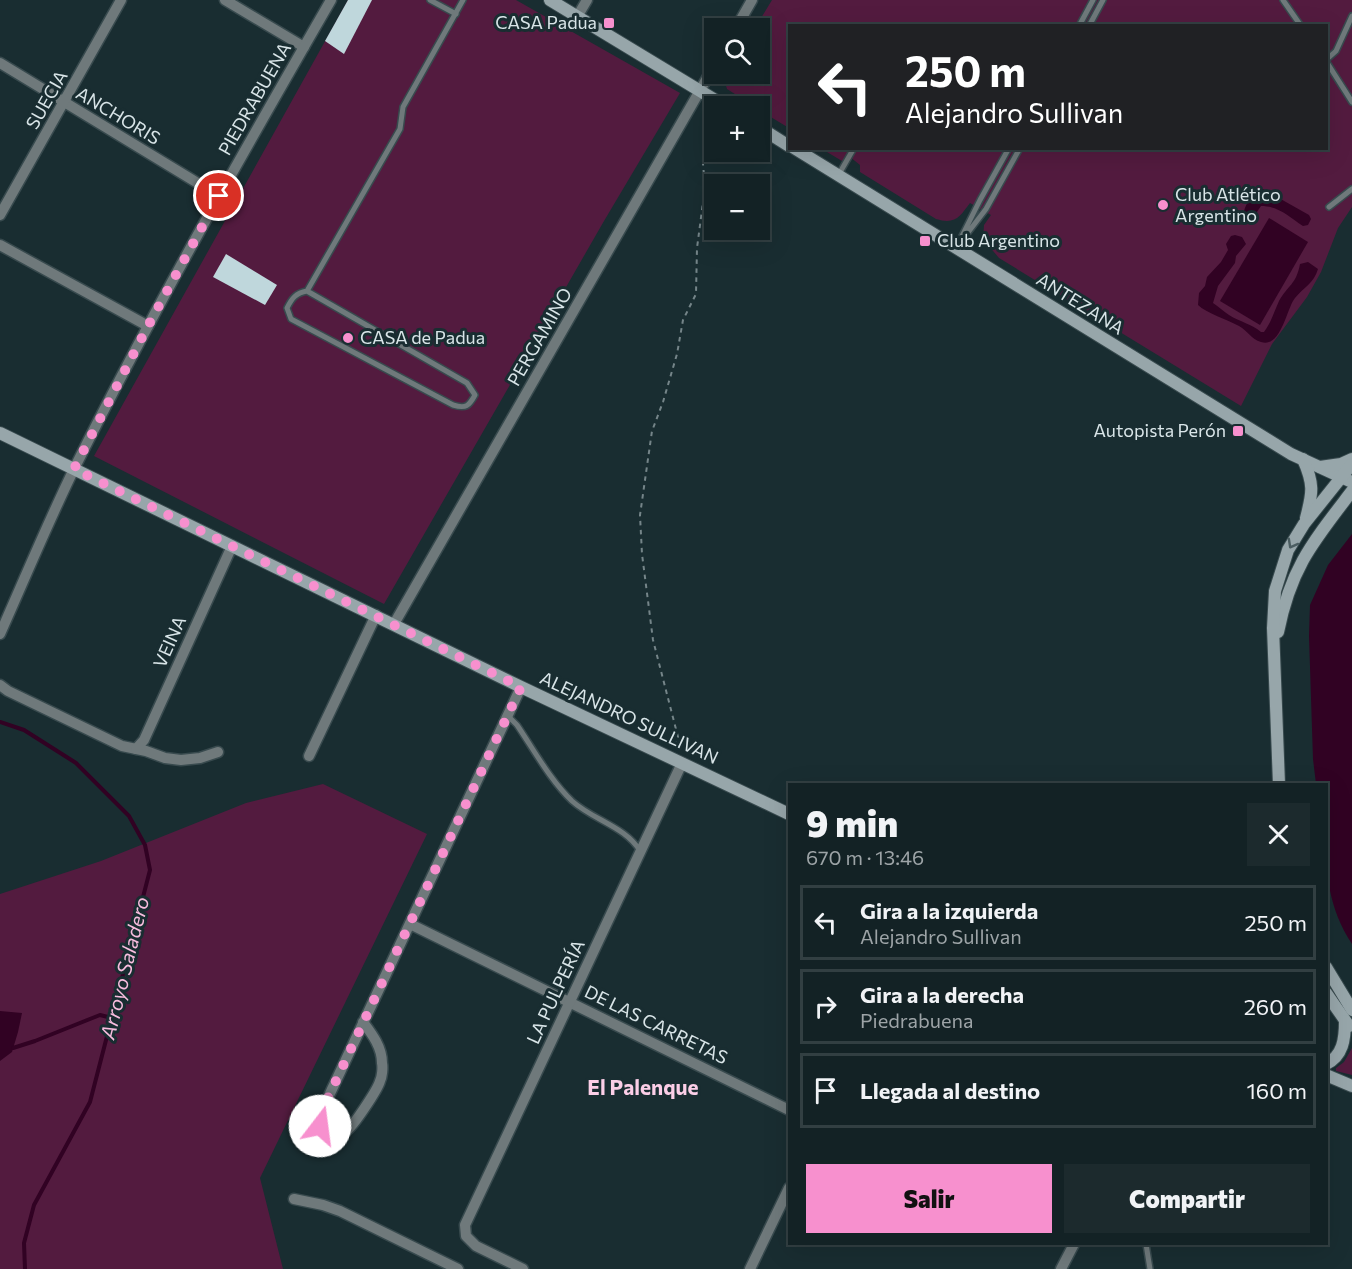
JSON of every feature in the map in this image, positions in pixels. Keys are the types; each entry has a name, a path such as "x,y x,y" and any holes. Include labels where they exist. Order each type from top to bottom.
{"street":[{"name":"SUECIA","path":"0,214 121,0"},
{"path":"225,0 304,47"},
{"name":"PIEDRABUENA","path":"0,634 74,469 148,326 331,0"},
{"path":"550,0 708,96"},
{"path":"577,17 587,0"},
{"path":"742,18 752,0"},
{"name":"ANCHORIS","path":"0,63 219,196"},
{"name":"PERGAMINO","path":"394,624 704,84"},
{"path":"770,134 788,145"},
{"name":"ANTEZANA","path":"797,150 1291,454 1347,480"},
{"path":"0,245 148,326"},
{"name":"ALEJANDRO SULLIVAN","path":"0,434 521,687 788,814"},
{"path":"1303,459 1309,471 1313,491 1304,524"},
{"path":"1320,467 1341,464 1352,459"},
{"path":"1279,783 1273,628 1275,591 1288,550 1304,524 1347,480 1352,464"},
{"path":"1274,653 1281,616 1294,576 1312,542 1352,491"},
{"name":"VEINA","path":"136,749 144,740 232,546"},
{"path":"309,756 376,615"},
{"path":"0,685 122,746 181,760 200,758 218,752"},
{"path":"363,1022 377,1041 381,1054 381,1081 347,1131 328,1133 320,1126 318,1119 363,1022 410,924 507,715 521,687"},
{"name":"LA PULPERÍA","path":"523,1269 476,1246 466,1236 465,1225 641,852 677,761"},
{"name":"DE LAS CARRETAS","path":"410,924 788,1110"},
{"path":"1328,970 1352,1010"},
{"path":"1328,996 1348,1026 1338,1055 1328,1062"},
{"path":"1328,1076 1352,1086"},
{"path":"750,1269 788,1190"},
{"path":"294,1199 340,1211 458,1269"},
{"path":"1061,1269 1070,1245"}],"lane":[{"path":"430,0 456,14"},
{"path":"307,291 467,383 475,395 469,405 463,408 453,405 291,319 287,308 298,293 307,291 400,129 403,107 463,0"},
{"path":"1080,24 1093,0"},
{"path":"1090,24 1103,0"},
{"path":"1283,0 1300,24"},
{"path":"1328,59 1336,51 1352,16"},
{"path":"1328,64 1352,102"},
{"path":"838,176 854,150"},
{"path":"956,248 1008,150"},
{"path":"956,248 986,209 1019,150"},
{"path":"1329,207 1352,189"},
{"path":"507,715 517,725 560,788 572,801 628,837 641,852"},
{"path":"1146,1245 1150,1269"}],"path":[{"path":"677,761 678,737 653,640 642,554 640,515 652,431 677,354 683,320 696,294 697,248 705,188 702,164 706,140 700,91"}],"shaded area":[{"name":"CASA de Padua","path":"348,0 516,0 680,93 384,604 94,456"},
{"name":"Club Atlético Argentino","path":"772,0 1352,0 1352,207 1338,228 1321,272 1307,297 1272,344 1241,406 999,258 983,239 984,225 991,215 970,203 953,220 936,219 860,172 860,165 850,157 842,161 824,150 1328,150 1328,24 788,24 788,127 770,117 770,96 738,96 727,89 726,84 770,84 770,18 761,18"},
{"path":"1263,189 1309,215 1311,219 1308,225 1303,226 1279,210 1267,206 1261,206 1250,222 1246,221 1244,213 1246,206 1255,191"},
{"path":"1269,218 1308,242 1260,325 1220,301"},
{"path":"1231,236 1242,237 1246,244 1218,286 1213,303 1229,315 1261,332 1266,329 1279,301 1294,281 1300,264 1308,262 1318,269 1311,281 1295,298 1278,334 1268,342 1258,341 1239,326 1198,305 1199,293 1205,286 1207,277 1221,262 1228,250 1226,244"},
{"path":"1352,534 1352,944 1341,925 1329,887 1328,783 1316,783 1313,759 1310,605 1328,565"},
{"path":"323,784 427,834 260,1178 283,1269 0,1269 0,894 101,861 246,803"},
{"path":"0,1011 22,1013 12,1052 0,1061"},
{"path":"1352,1048 1352,1075 1336,1071 1336,1068 1344,1062"}],"building":[{"path":"348,0 372,0 344,54 325,41"},
{"path":"226,254 277,285 265,305 213,277"}],"waterway":[{"name":"Arroyo Saladero","path":"0,722 24,730 76,763 129,816 145,845 150,870 90,1102 34,1205 24,1243 25,1269"},
{"path":"13,1048 100,1015 112,1018"}],"place":[{"name":"CASA Padua","path":"609,23"},
{"name":"Club Atlético Argentino","path":"1163,205"},
{"name":"Club Argentino","path":"925,241"},
{"name":"CASA de Padua","path":"348,338"},
{"name":"Autopista Perón","path":"1238,431"}],"district":[{"name":"El Palenque","path":"643,1088"}],"route":[{"path":"219,196 74,469 521,687 318,1119 320,1126"}]}
